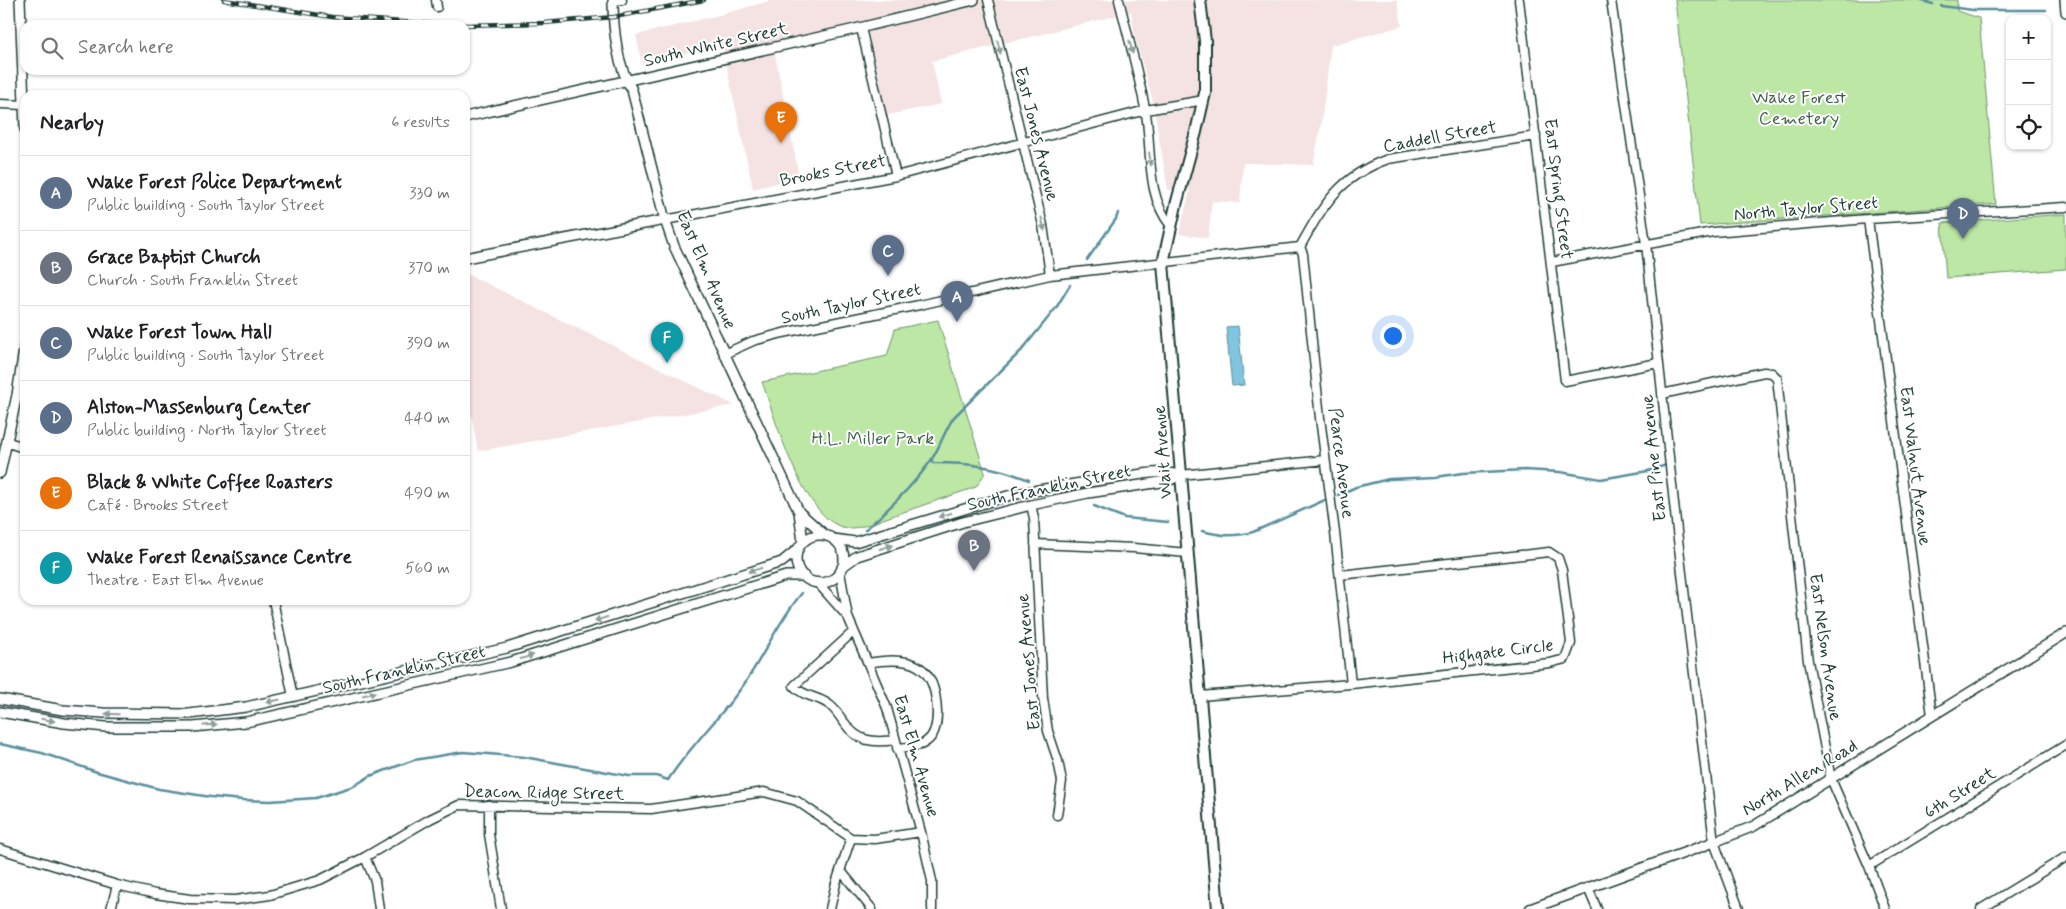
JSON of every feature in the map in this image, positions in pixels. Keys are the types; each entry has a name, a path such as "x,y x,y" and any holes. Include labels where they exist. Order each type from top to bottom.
{"main road":[{"name":"Wait Avenue","path":"1200,0 1207,62 1204,100 1171,226 1164,263 1218,909"}],"street":[{"path":"20,0 21,20"},
{"name":"East Elm Avenue","path":"616,0 614,31 627,82 632,90 665,220 674,246 799,512 801,546"},
{"name":"South White Street","path":"470,116 627,82 974,0"},
{"name":"East Jones Avenue","path":"988,0 1043,225 1050,275"},
{"path":"1119,0 1146,110 1156,201 1162,216 1171,226"},
{"name":"East Spring Street","path":"1520,0 1565,381 1658,363"},
{"name":"East Pine Avenue","path":"1611,0 1646,244 1658,363 1714,842 1739,909"},
{"path":"2065,0 2066,12"},
{"path":"861,28 896,176"},
{"path":"24,75 24,90"},
{"name":"Brooks Street","path":"470,257 896,176 1146,110 1204,100"},
{"path":"0,104 20,105"},
{"name":"Caddell Street","path":"1300,247 1318,214 1332,195 1345,182 1373,165 1388,160 1536,136"},
{"name":"North Taylor Street","path":"1552,262 1713,232 1868,219 2066,208"},
{"name":"East Walnut Avenue","path":"1868,219 1932,716"},
{"path":"1164,263 1300,247"},
{"name":"Pearce Avenue","path":"1300,247 1303,254 1351,684"},
{"name":"South Taylor Street","path":"724,354 753,341 784,333 941,301 1050,275 1164,263"},
{"path":"0,473 20,370"},
{"name":"East Nelson Avenue","path":"1662,394 1764,372 1772,373 1777,378 1808,661 1831,780 1869,866 1885,909"},
{"path":"7,442 20,446"},
{"path":"1181,475 1326,460"},
{"name":"South Franklin Street","path":"829,537 855,542 994,500 1030,492 1167,471 1181,475"},
{"name":"South Franklin Street","path":"841,570 857,556 962,522 1088,493 1168,481 1181,475"},
{"name":"East Jones Avenue","path":"1030,505 1034,518 1043,698 1048,731 1058,761 1062,781 1057,815"},
{"name":"East Elm Avenue","path":"799,512 829,537"},
{"path":"818,534 829,537 843,552 841,570 830,581 817,582 804,576 797,565 801,546 818,534"},
{"path":"1035,544 1134,548 1187,553"},
{"name":"South Franklin Street","path":"0,700 103,714 189,714 246,707 500,650 545,637 782,562 801,546"},
{"name":"Highgate Circle","path":"1200,696 1351,684 1550,663 1565,659 1571,643 1562,570 1558,558 1549,552 1340,575"},
{"name":"East Elm Avenue","path":"841,570 848,617 887,708 921,832 932,881 932,909"},
{"name":"South Franklin Street","path":"0,712 64,724 106,727 193,727 246,722 511,662 786,576 804,576"},
{"name":"East Elm Avenue","path":"817,582 848,617"},
{"path":"274,605 293,697"},
{"path":"854,631 794,686 807,696 831,705 855,736 864,740 918,746 928,741 934,731 937,705 933,682 925,672 914,664 901,660 886,660 868,664"},
{"name":"North Allen Road","path":"1530,909 1714,842 1770,818 2066,633"},
{"name":"6th Street","path":"1869,866 2066,745"},
{"name":"Deacon Ridge Street","path":"0,849 117,885 155,894 190,899 243,900 270,895 320,880 365,858 430,819 459,805 651,810 764,792 797,801 851,838"},
{"path":"489,805 489,834 501,909"},
{"path":"830,909 851,838 875,839 921,832"},
{"path":"1981,909 1990,906 2066,856"},
{"path":"365,858 375,881 379,909"},
{"path":"841,870 872,909"},
{"path":"111,909 117,885"},
{"path":"1588,888 1597,909"},
{"path":"243,900 244,909"}],"shaded area":[{"path":"773,0 1397,0 1402,26 1331,45 1321,125 1313,165 1243,163 1240,203 1212,201 1208,238 1179,234 1190,190 1168,190 1153,102 1135,37 1131,12 932,61 941,104 887,115 866,22 773,44 799,177 753,189 722,44 642,64 636,35"},
{"path":"470,275 734,405 478,451 470,407"}],"green space":[{"name":"Wake Forest Cemetery","path":"1675,0 1957,0 1957,11 1979,18 1996,204 1700,225"},
{"path":"2066,214 2066,269 1946,278 1942,223"},
{"name":"H.L. Miller Park","path":"938,320 985,473 976,487 870,524 848,528 832,522 818,509 793,467 762,382 887,356 895,329"}],"water":[{"path":"1238,326 1244,385 1232,386 1226,327"}],"waterway":[{"path":"1919,0 1933,4"},
{"path":"1941,6 1973,10 2046,10"},
{"path":"1087,260 1116,219 1118,213"},
{"path":"865,530 915,481 930,462 954,417 1022,350 1056,308 1070,285"},
{"path":"931,460 933,463 993,468 1029,480"},
{"path":"1338,495 1356,487 1389,479 1525,470 1560,472 1601,479 1648,471 1669,464"},
{"path":"1202,531 1228,535 1253,532 1325,500"},
{"path":"1094,506 1125,518 1168,522"},
{"path":"0,744 42,753 97,772 159,789 243,800 270,801 316,798 354,786 370,776 414,760 463,752 524,757 629,776 656,776 668,780 742,687 793,604 802,593"}],"railway":[{"path":"224,0 332,17 374,20"},
{"path":"470,25 544,23 614,17 704,0"}],"place":[{"name":"Black & White Coffee Roasters","path":"781,143"},
{"name":"Alston-Massenburg Center","path":"1963,239"},
{"name":"Wake Forest Town Hall","path":"888,276"},
{"name":"Wake Forest Police Department","path":"957,322"},
{"name":"Wake Forest Renaissance Centre","path":"667,363"},
{"name":"Grace Baptist Church","path":"974,571"}]}
